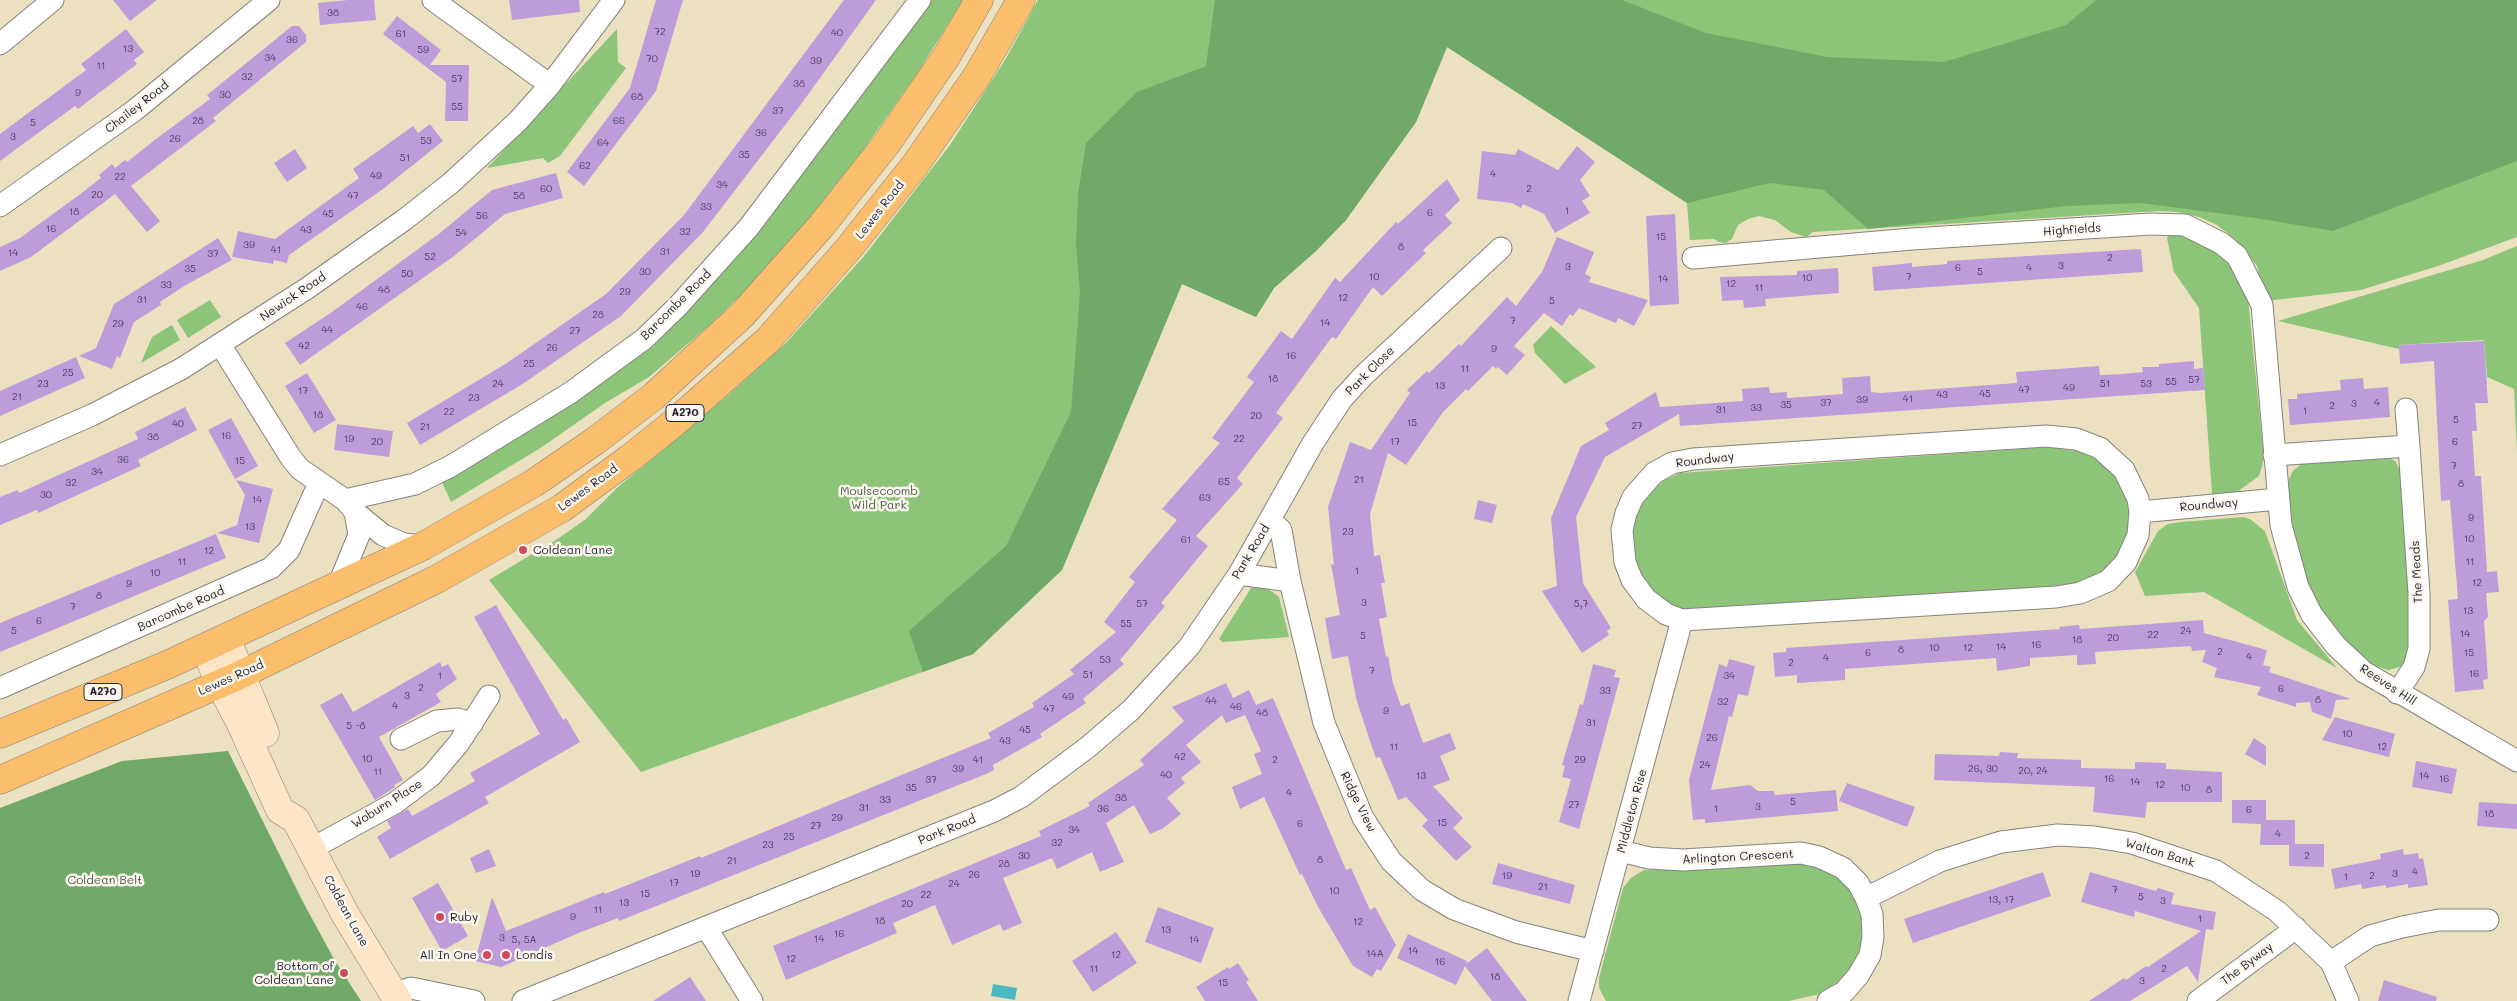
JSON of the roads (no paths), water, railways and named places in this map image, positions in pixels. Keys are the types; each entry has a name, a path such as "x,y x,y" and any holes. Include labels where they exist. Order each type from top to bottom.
{"main road":[{"name":"A270","path":"0,734 215,643 428,543 534,483 596,441 654,396 743,314 822,225 887,143 946,57 979,0"},
{"name":"Lewes Road","path":"0,780 230,680 437,579 562,508 675,422 767,341 850,248 915,165 977,76 1021,0"},
{"path":"428,543 443,560 449,560 489,545 562,508"}],"street":[{"path":"0,44 53,0"},
{"name":"Chailey Road","path":"0,206 135,110 269,0"},
{"path":"433,0 550,85"},
{"name":"Newick Road","path":"0,455 108,407 221,346 404,220 451,183 494,145 550,85 614,0"},
{"name":"Barcombe Road","path":"350,506 415,484 451,466 570,393 644,339 678,306 749,226 920,0"},
{"name":"Highfields","path":"1693,258 1912,239 2151,224 2174,224 2190,227 2222,242 2237,256 2262,306 2274,455"},
{"name":"Park Close","path":"1270,520 1313,443 1342,399 1364,374 1501,248"},
{"path":"221,346 291,458 320,484 391,540 404,544 428,543"},
{"name":"The Meads","path":"2397,693 2414,667 2419,649 2418,592 2406,409"},
{"name":"Roundway","path":"2046,436 2065,437 2100,448 2121,466 2132,483 2140,512 2134,545 2121,568 2100,586 2069,596 1682,620 1658,609 1640,593 1632,580 1622,547 1626,514 1638,490 1654,473 1681,460 2046,436"},
{"path":"2274,455 2409,446"},
{"name":"Reeves Hill","path":"2274,455 2286,551 2298,587 2312,615 2336,646 2364,672 2397,693 2517,761"},
{"name":"Barcombe Road","path":"0,688 271,568 290,550 320,484"},
{"name":"Roundway","path":"2140,512 2278,499"},
{"path":"338,586 359,534 350,506"},
{"name":"Park Road","path":"523,1001 994,811 1021,797 1088,747 1131,710 1189,647 1239,574 1270,520"},
{"name":"Ridge View","path":"1270,520 1281,530 1290,581 1317,698 1331,743 1363,818 1391,861 1422,890 1454,909 1516,932 1592,951"},
{"path":"1239,574 1290,581"},
{"name":"Middleton Rise","path":"1579,1001 1682,620"},
{"name":"Coldean Lane","path":"215,643 230,680 252,706 298,803 296,820 345,914 396,997"},
{"name":"Woburn Place","path":"311,849 370,818 411,792 431,776 446,760 472,724 489,696"},
{"path":"401,739 437,721 458,719 472,724"},
{"name":"Walton Bank","path":"1866,898 1940,861 1976,849 2024,838 2082,836 2142,845 2216,872 2277,911 2331,962 2348,1001"},
{"name":"Arlington Crescent","path":"1621,851 1649,858 1683,860 1809,854 1843,868 1858,883 1866,898 1874,928 1870,956 1852,984 1828,1001"},
{"path":"2331,962 2370,936 2402,927 2439,920 2488,920"},
{"path":"706,927 752,1001"},
{"name":"The Byway","path":"2198,1001 2296,928"},
{"path":"396,997 410,988 474,1001"}],"water":[{"path":"993,984 1017,988 1015,1000 991,996"}],"place":[{"name":"Coldean Lane","path":"523,550"},
{"name":"Ruby","path":"440,917"},
{"name":"All In One","path":"487,955"},
{"name":"Londis","path":"506,955"},
{"name":"Bottom of Coldean Lane","path":"344,973"}],"park label":[{"name":"Moulsecoomb Wild Park","path":"879,498"},
{"name":"Coldean Belt","path":"105,880"}]}
